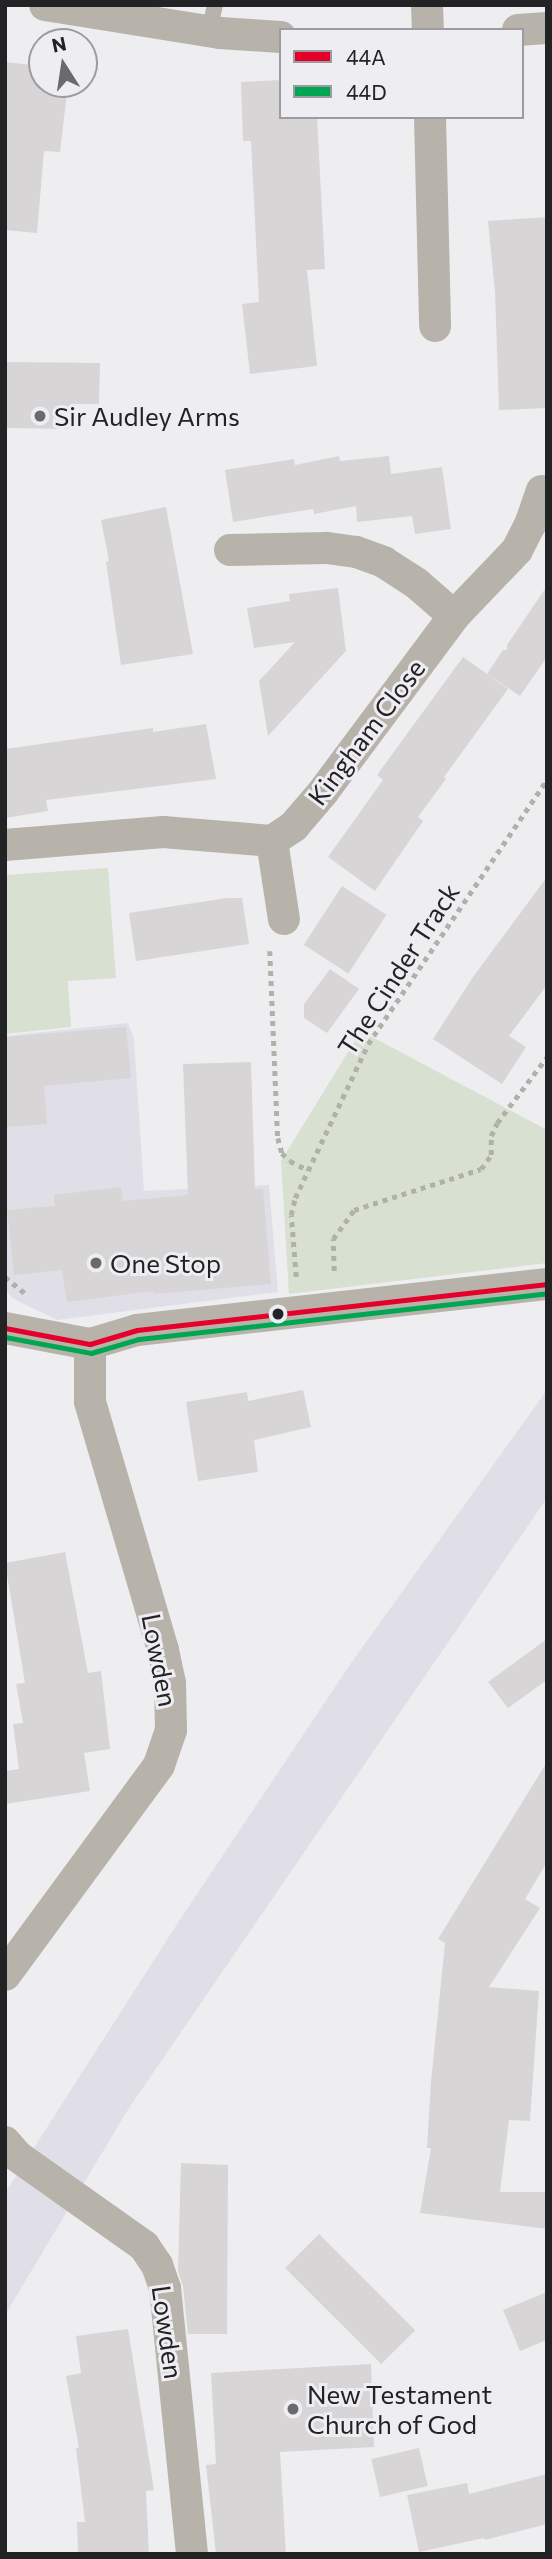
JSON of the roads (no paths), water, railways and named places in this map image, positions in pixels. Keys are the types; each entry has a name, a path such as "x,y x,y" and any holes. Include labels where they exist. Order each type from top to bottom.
{"street":[{"path":"45,5 212,18 279,36"},
{"path":"427,5 428,28"},
{"path":"524,30 547,28"},
{"path":"430,119 435,326"},
{"name":"Kingham Close","path":"272,841 294,826 323,792 454,616 517,550 530,525 542,491"},
{"path":"230,550 326,548 356,552 384,562 416,583 454,616"},
{"path":"5,845 163,832 272,841 284,919"},
{"path":"5,1328 90,1344 136,1330 547,1284"},
{"name":"Lowden","path":"5,1975 159,1765 172,1731 170,1683 163,1650 90,1402 90,1344"},
{"name":"Lowden","path":"5,2142 17,2156 144,2246 157,2265 165,2288 192,2554"}],"place":[{"name":"Sir Audley Arms","path":"40,416"},
{"name":"One Stop","path":"96,1263"},
{"name":"New Testament Church of God","path":"293,2409"}]}
